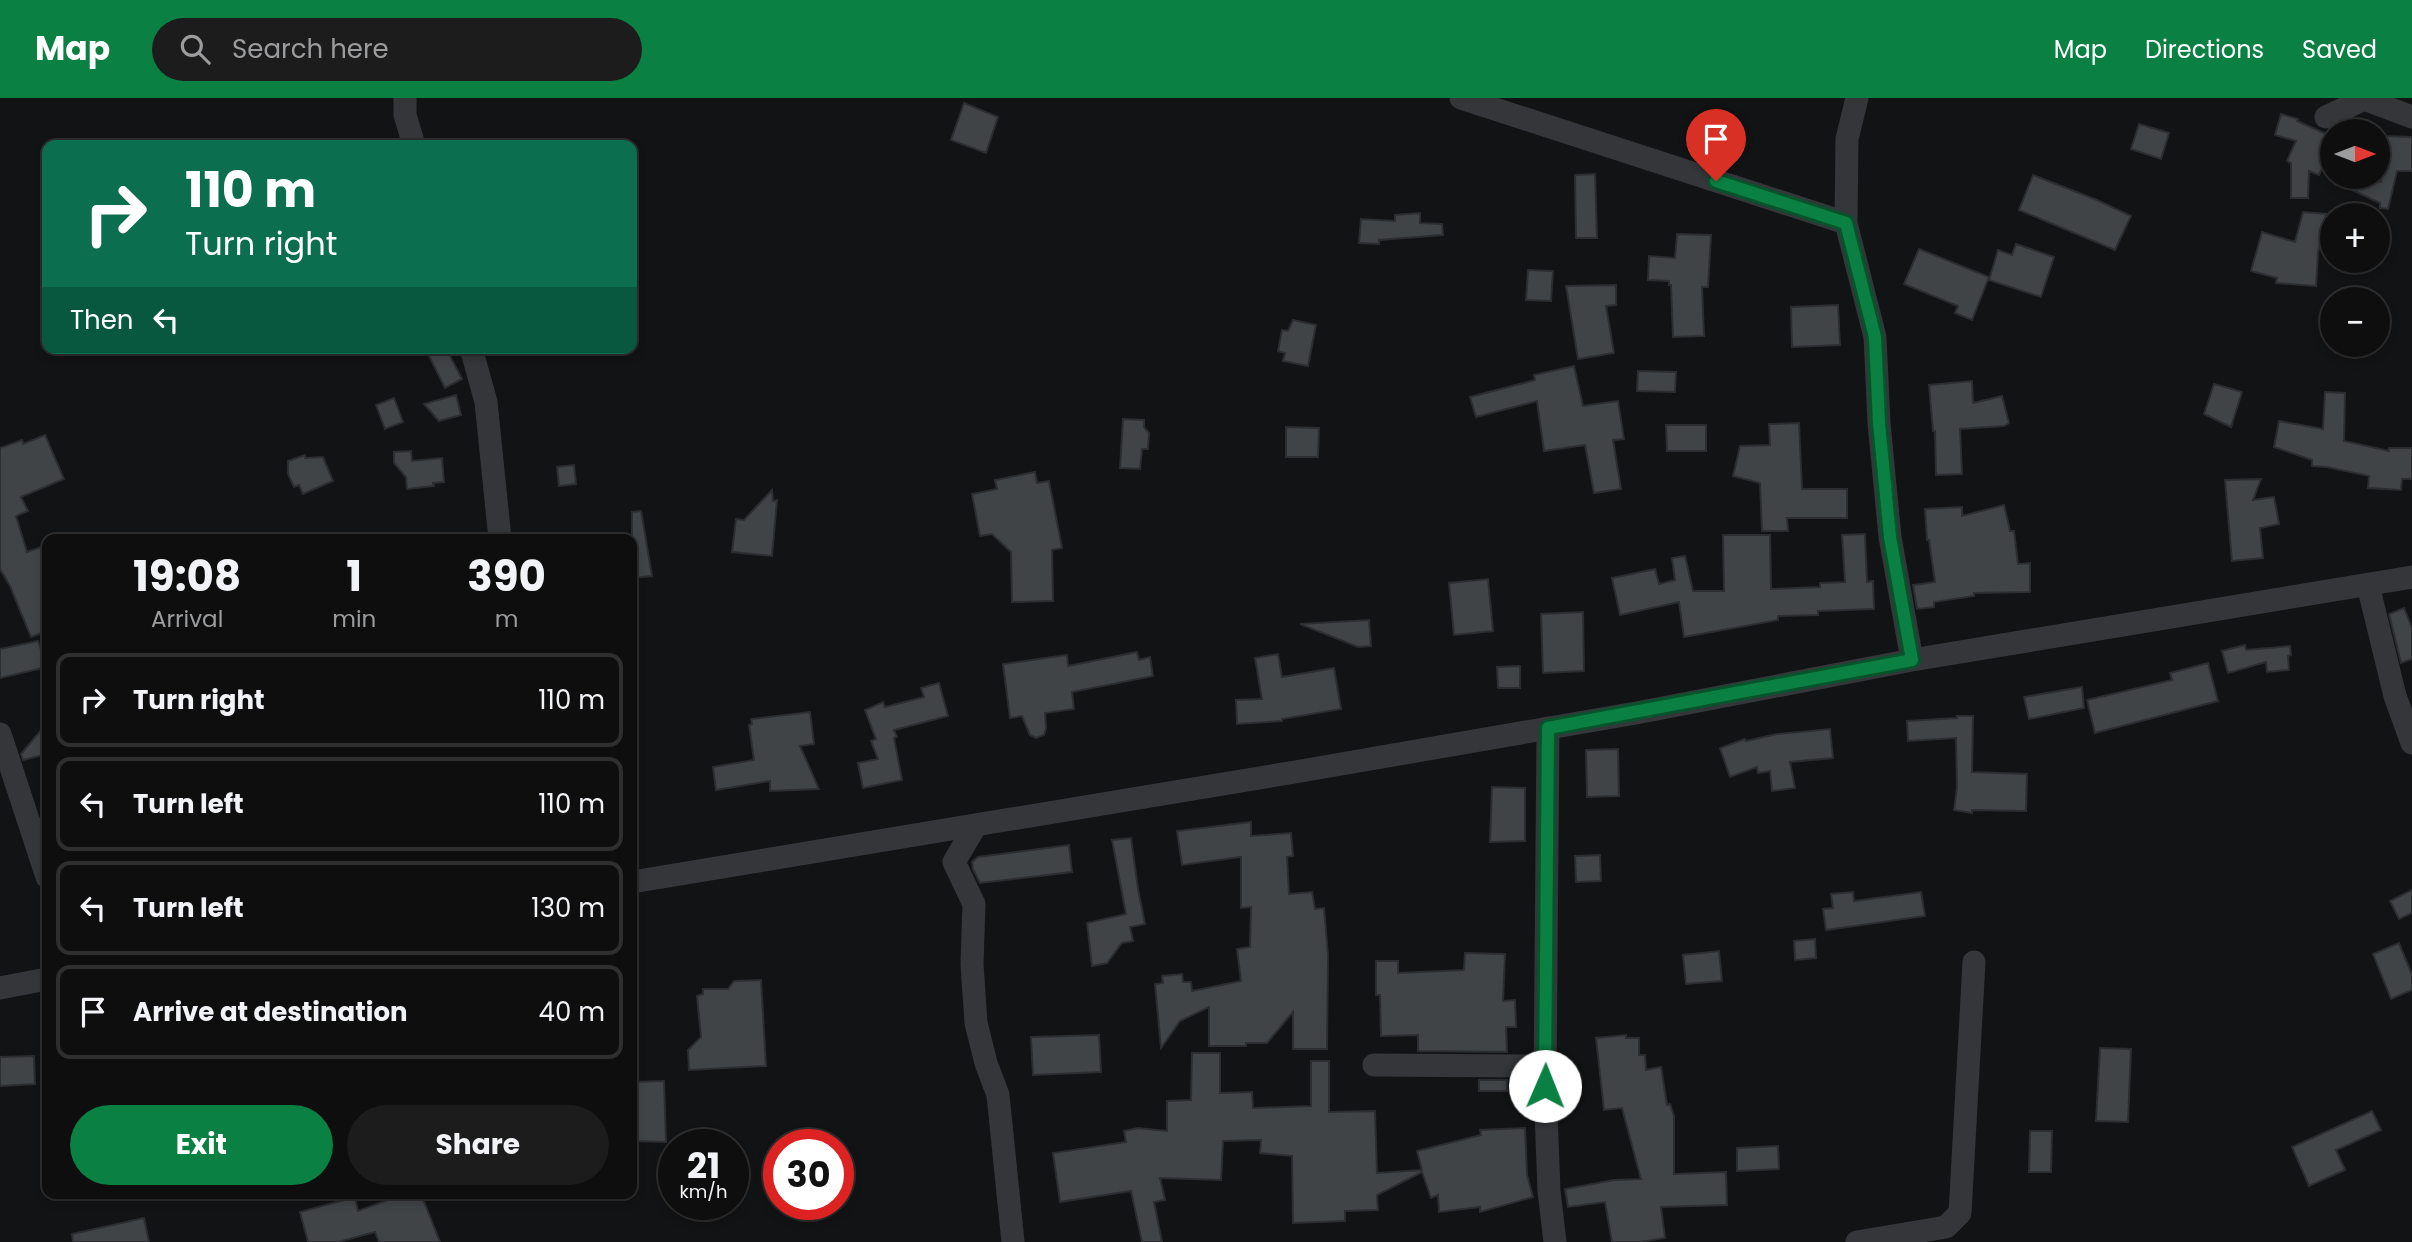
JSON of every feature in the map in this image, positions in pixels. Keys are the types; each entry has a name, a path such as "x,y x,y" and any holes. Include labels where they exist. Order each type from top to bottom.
{"street":[{"path":"405,98 405,115 412,140"},
{"path":"1461,98 1846,223"},
{"path":"1857,98 1847,139 1846,223 1875,337 1879,423 1890,537 1912,660"},
{"path":"2326,117 2364,99 2412,117"},
{"path":"473,354 486,402 499,534"},
{"path":"637,881 1548,728 1912,660 2412,577"},
{"path":"2368,585 2395,696 2412,743"},
{"path":"1548,728 1545,1066 1549,1191 1555,1242"},
{"path":"0,734 42,862"},
{"path":"976,825 954,862 974,904 972,964 976,1023 986,1063 998,1095 1013,1242"},
{"path":"1857,1242 1946,1227 1960,1213 1974,962"},
{"path":"0,988 42,980"},
{"path":"1374,1065 1545,1066"}],"building":[{"path":"964,103 998,117 986,153 951,140"},
{"path":"2281,114 2298,119 2297,121 2320,131 2320,173 2319,175 2309,171 2308,198 2291,198 2291,163 2287,161 2296,141 2275,135"},
{"path":"2139,124 2169,133 2161,159 2131,149"},
{"path":"2390,136 2412,137 2412,171 2397,171 2389,203 2380,203 2350,189 2390,189"},
{"path":"1595,174 1597,238 1576,238 1575,175"},
{"path":"2033,175 2131,216 2115,250 2019,210"},
{"path":"2303,212 2320,213 2316,286 2276,283 2277,278 2251,271 2262,232 2295,242"},
{"path":"1420,213 1420,223 1442,224 1443,235 1379,240 1379,244 1359,243 1361,219 1395,221 1395,215"},
{"path":"1677,234 1711,235 1708,287 1702,287 1704,336 1673,337 1671,285 1669,281 1648,280 1649,256 1675,258"},
{"path":"2016,244 2054,257 2041,297 1989,280 1998,250 2012,255"},
{"path":"1919,249 1989,277 1972,320 1955,313 1958,306 1904,284"},
{"path":"1528,270 1553,271 1551,301 1526,300"},
{"path":"1616,285 1616,305 1606,306 1614,353 1578,359 1566,286"},
{"path":"1838,305 1840,345 1792,347 1791,307"},
{"path":"1293,320 1316,325 1308,366 1283,361 1285,353 1278,351 1282,330 1288,331"},
{"path":"428,354 449,354 462,379 445,388"},
{"path":"1574,366 1583,406 1618,401 1624,439 1613,440 1621,489 1594,493 1585,445 1544,451 1537,401 1476,417 1470,397 1535,380 1534,375"},
{"path":"1638,371 1676,372 1675,392 1637,391"},
{"path":"1972,381 1973,403 2002,396 2009,423 2004,426 1960,429 1962,474 1936,475 1935,431 1929,385"},
{"path":"2214,384 2242,392 2231,427 2204,414"},
{"path":"2325,392 2345,393 2344,441 2389,451 2389,448 2412,448 2412,479 2402,479 2401,490 2368,488 2369,476 2312,466 2312,460 2274,447 2279,421 2323,429"},
{"path":"456,395 461,415 439,421 424,404"},
{"path":"394,398 403,422 385,429 376,405"},
{"path":"1123,419 1144,420 1144,427 1149,433 1148,449 1142,449 1140,469 1120,468"},
{"path":"1799,423 1802,489 1847,489 1847,518 1787,518 1788,531 1762,531 1760,483 1733,476 1740,446 1770,445 1769,424"},
{"path":"1666,425 1706,425 1706,451 1667,451"},
{"path":"1286,427 1319,428 1318,457 1286,457"},
{"path":"45,435 64,479 21,497 28,511 16,516 27,552 42,547 42,633 31,637 0,569 0,448 22,440 23,444"},
{"path":"411,451 412,461 442,458 444,482 407,489 406,477 394,463 394,452"},
{"path":"305,455 305,458 323,457 333,481 303,494 299,485 294,487 288,474 288,461"},
{"path":"574,465 576,484 559,486 557,467"},
{"path":"1035,472 1037,483 1049,481 1062,548 1052,550 1053,601 1012,602 1011,552 992,534 980,536 972,494 997,489 995,480"},
{"path":"2261,479 2253,500 2274,497 2279,524 2260,528 2263,558 2232,561 2225,480"},
{"path":"772,490 773,501 777,500 772,556 732,552 736,519 744,520"},
{"path":"2004,505 2010,531 2014,531 2018,564 2030,563 2030,592 1974,593 1974,596 1934,602 1934,607 1917,609 1913,585 1935,582 1927,540 1925,509 1962,507 1962,516"},
{"path":"641,511 652,576 637,578 637,534 632,534 632,512"},
{"path":"1865,534 1867,582 1873,581 1874,609 1778,616 1778,620 1684,637 1679,602 1620,615 1612,578 1655,569 1659,584 1675,580 1672,558 1685,556 1693,591 1724,591 1723,535 1770,535 1771,589 1820,587 1820,583 1845,582 1842,535"},
{"path":"1488,579 1493,631 1454,635 1449,583"},
{"path":"2404,608 2412,628 2412,659 2401,663 2389,614"},
{"path":"1583,612 1584,671 1543,673 1541,614"},
{"path":"1369,620 1371,646 1358,647 1300,624"},
{"path":"38,641 42,653 42,668 0,678 0,649"},
{"path":"2245,645 2246,650 2290,646 2289,670 2267,672 2266,662 2228,673 2222,651"},
{"path":"1137,652 1139,660 1150,657 1153,676 1072,692 1074,709 1045,713 1044,735 1036,738 1030,735 1022,716 1010,718 1003,664 1067,655 1068,666"},
{"path":"1278,654 1282,677 1334,668 1341,709 1282,721 1237,724 1236,700 1262,699 1255,658"},
{"path":"2208,663 2218,701 2095,733 2087,700 2172,680 2170,673"},
{"path":"1520,666 1520,688 1498,688 1497,667"},
{"path":"939,683 948,716 894,730 902,780 863,788 858,763 878,759 871,741 876,739 865,710 883,702 885,707 924,697 921,688"},
{"path":"2082,687 2084,708 2029,719 2024,697"},
{"path":"810,712 814,744 800,746 819,789 770,791 770,781 716,790 713,767 754,760 749,725 752,724 751,719"},
{"path":"1973,716 1972,772 2027,774 2026,811 1972,810 1972,813 1954,810 1957,788 1956,738 1908,741 1907,721"},
{"path":"42,729 42,755 23,760 21,754"},
{"path":"1830,729 1833,758 1790,762 1795,788 1772,791 1770,771 1758,773 1757,767 1730,777 1720,748 1745,739 1746,741 1777,734"},
{"path":"1618,749 1619,796 1587,797 1586,750"},
{"path":"1492,787 1525,788 1525,841 1490,842"},
{"path":"1251,822 1251,836 1291,833 1293,856 1287,857 1289,894 1312,892 1315,909 1324,908 1328,955 1327,1049 1293,1049 1293,1012 1267,1043 1209,1046 1209,1007 1180,1021 1161,1048 1155,984 1163,983 1162,976 1182,974 1183,982 1191,982 1192,991 1241,981 1237,949 1250,947 1251,907 1241,908 1241,857 1182,865 1177,831"},
{"path":"1131,838 1145,924 1130,927 1133,941 1122,943 1107,963 1092,966 1087,923 1126,914 1112,840"},
{"path":"1069,845 1072,872 980,883 973,869 972,862 978,857"},
{"path":"1600,855 1601,881 1576,882 1575,856"},
{"path":"2412,890 2412,913 2399,919 2390,901"},
{"path":"1853,892 1854,901 1921,892 1925,916 1826,930 1823,909 1833,908 1831,894"},
{"path":"1815,939 1816,958 1795,960 1794,941"},
{"path":"2399,943 2412,975 2412,990 2391,999 2373,954"},
{"path":"1719,951 1722,981 1686,984 1683,955"},
{"path":"1465,953 1505,954 1503,1001 1515,1000 1516,1027 1506,1027 1507,1052 1418,1051 1418,1035 1381,1036 1380,995 1376,995 1376,961 1398,961 1398,973 1464,970"},
{"path":"761,980 766,1066 689,1070 688,1050 701,1037 697,996 703,994 703,989 728,989 734,981"},
{"path":"1099,1035 1101,1072 1033,1075 1031,1037"},
{"path":"1626,1035 1626,1038 1639,1038 1639,1055 1645,1055 1646,1070 1661,1067 1667,1105 1670,1104 1674,1116 1674,1174 1726,1172 1727,1205 1661,1207 1665,1238 1640,1242 1612,1242 1605,1202 1568,1207 1565,1189 1614,1180 1641,1179 1622,1108 1604,1110 1596,1038"},
{"path":"2100,1048 2131,1049 2128,1122 2096,1121"},
{"path":"1192,1053 1220,1053 1220,1093 1252,1092 1253,1108 1311,1106 1311,1061 1329,1061 1329,1112 1375,1111 1377,1173 1422,1170 1417,1151 1481,1135 1480,1130 1525,1128 1527,1175 1533,1197 1480,1212 1480,1207 1439,1212 1438,1195 1431,1198 1422,1172 1377,1195 1378,1210 1345,1211 1345,1221 1293,1223 1292,1156 1260,1153 1261,1140 1223,1141 1221,1180 1160,1178 1165,1200 1154,1202 1162,1242 1142,1242 1131,1191 1060,1202 1053,1153 1126,1142 1124,1131 1138,1128 1167,1131 1167,1101 1191,1100"},
{"path":"34,1056 35,1084 0,1086 0,1057"},
{"path":"1479,1080 1507,1080 1507,1091 1479,1091"},
{"path":"664,1081 666,1129 658,1129 658,1142 637,1141 637,1082"},
{"path":"2372,1111 2381,1130 2336,1150 2345,1170 2309,1186 2292,1147"},
{"path":"2030,1131 2052,1131 2051,1172 2029,1172"},
{"path":"1778,1146 1779,1169 1737,1171 1737,1148"},
{"path":"348,1199 355,1199 358,1211 390,1199 423,1199 440,1242 379,1242 375,1232 338,1242 308,1242 300,1212"},
{"path":"144,1218 149,1242 73,1242 72,1234"}],"route":[{"path":"1545,1086 1548,728 1912,660 1890,537 1879,423 1875,337 1846,223 1716,181"}]}
